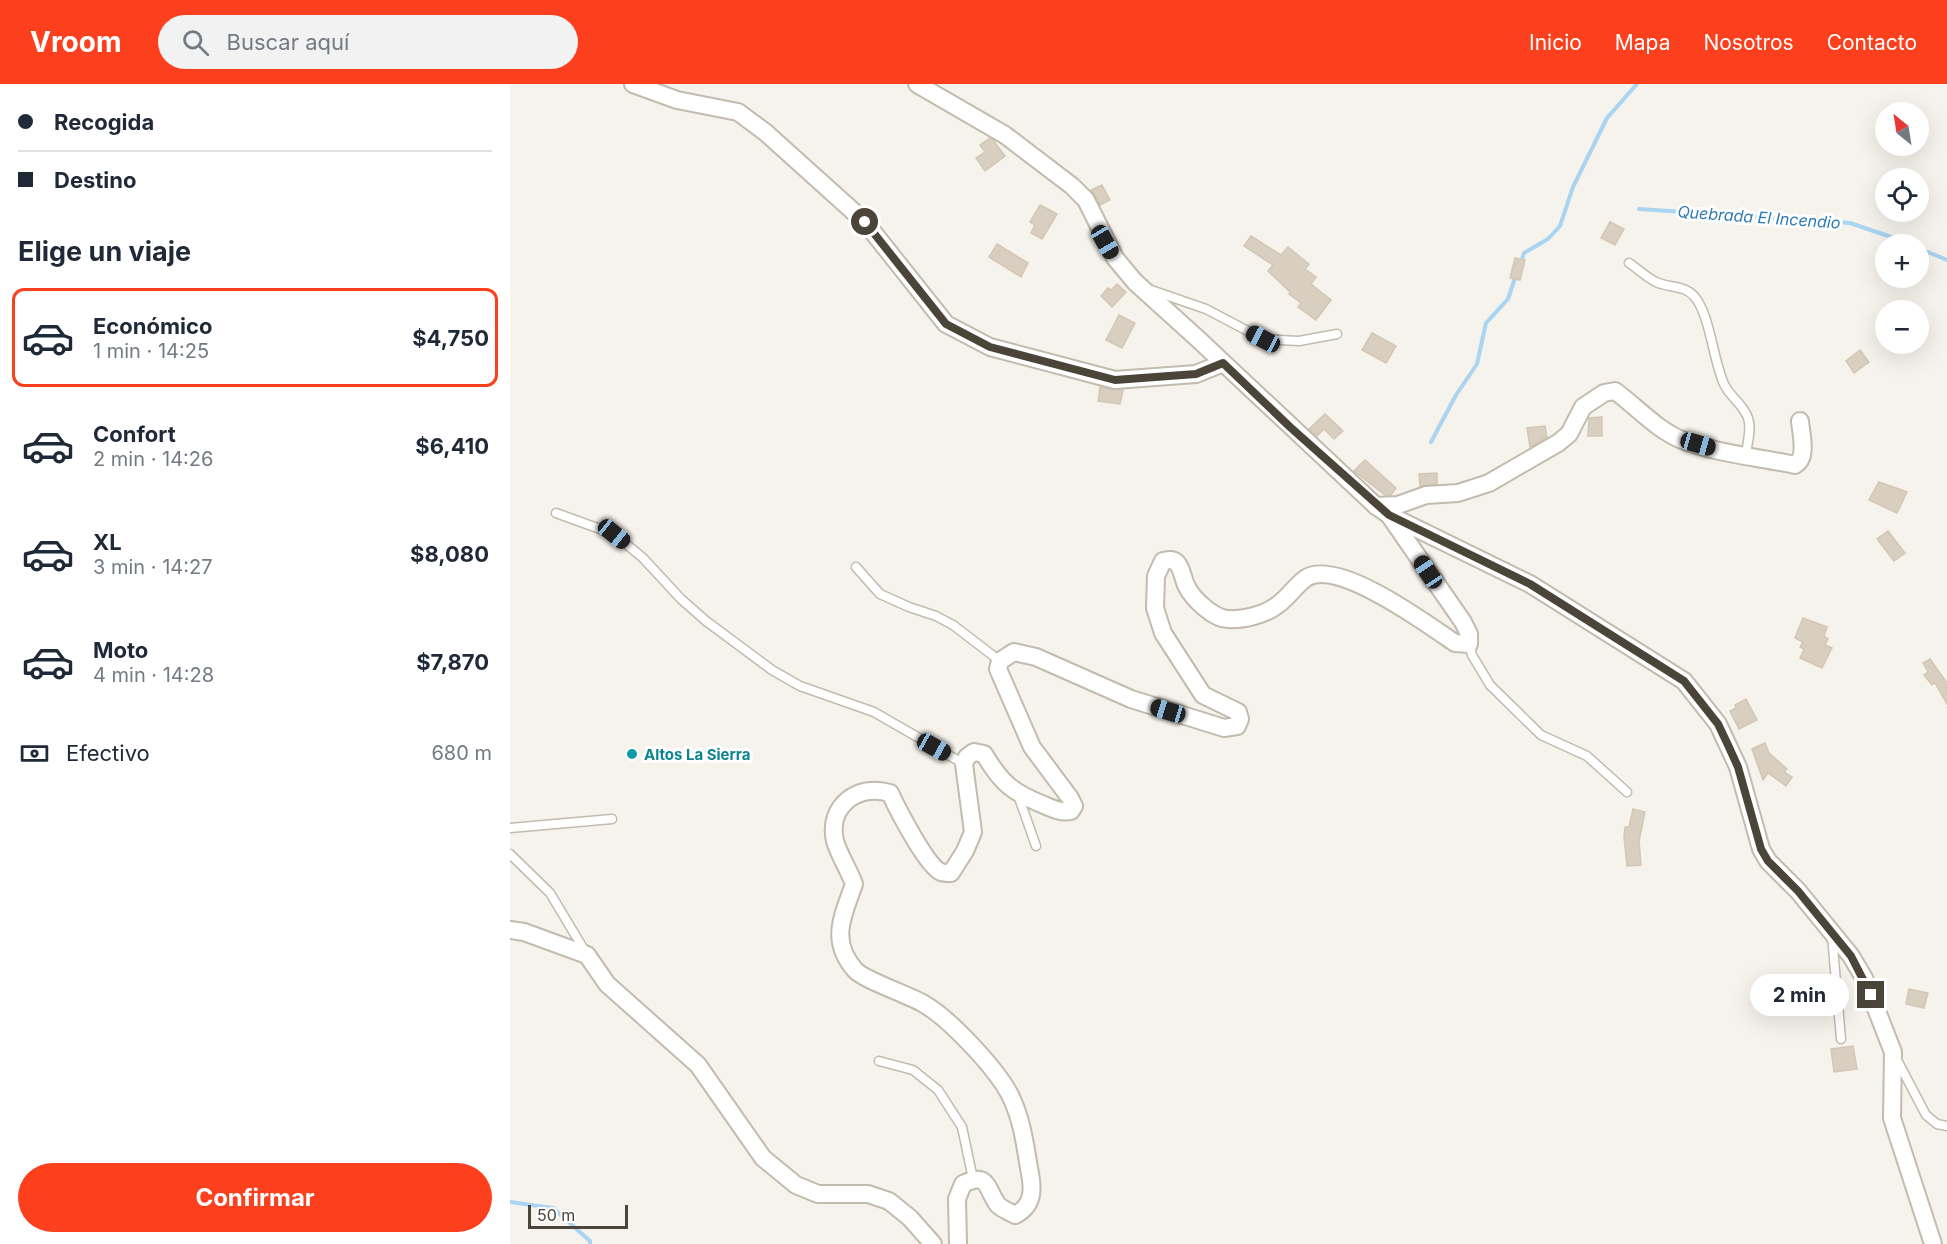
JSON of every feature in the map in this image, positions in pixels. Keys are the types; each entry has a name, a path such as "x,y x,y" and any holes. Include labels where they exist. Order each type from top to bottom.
{"street":[{"path":"633,84 677,100 738,112 765,132 865,222 946,324 990,347 1115,380 1196,374 1223,363"},
{"path":"916,84 1005,135 1072,186 1086,201 1115,258 1137,285 1383,511 1469,634 1468,644 1455,643 1365,586 1334,574 1319,573 1307,578 1276,607 1253,616 1226,620 1204,608 1187,589 1177,563 1172,560 1163,561 1156,576 1155,608 1163,633 1203,694 1238,712 1240,719 1237,726 1231,729 1224,728 1131,699 1036,657 1014,652 1000,661 998,669 1032,747 1065,790 1074,806 1071,811 1065,813 1018,795 1002,781 984,754 970,753 964,764 973,832 966,851 951,873 943,873 935,868 904,824 890,793 878,790 862,791 850,798 840,810 834,825 836,843 854,884 839,928 840,943 856,972 925,1004 949,1022 975,1048 1010,1096 1022,1127 1033,1187 1024,1210 1015,1215 999,1206 990,1187 982,1180 973,1179 963,1184 957,1198 958,1244"},
{"path":"1383,511 1426,495 1458,493 1489,483 1558,443 1569,434 1583,407 1604,393 1615,392 1662,429 1682,440 1714,449 1795,465 1800,463 1803,457 1800,421"},
{"path":"1383,511 1530,584 1684,681 1718,724 1733,756 1761,849 1768,861 1798,891 1851,956 1864,978 1893,1052 1892,1118 1933,1244"},
{"path":"510,930 524,932 586,955 607,984 698,1065 763,1158 796,1185 818,1194 868,1194 889,1201 910,1218 933,1244"}],"lane":[{"path":"1629,263 1653,280 1664,285 1682,288 1694,295 1707,323 1714,357 1725,386 1748,417 1746,455"},
{"path":"1137,285 1206,309 1263,339 1299,341 1337,334"},
{"path":"556,513 614,534 643,558 681,599 706,621 772,670 800,686 874,712 964,764"},
{"path":"856,567 880,594 953,625 1000,661"},
{"path":"1468,644 1490,685 1540,735 1587,756 1627,792"},
{"path":"1018,795 1036,846"},
{"path":"510,828 612,819"},
{"path":"510,854 550,893 586,955"},
{"path":"1832,933 1841,1039"},
{"path":"1893,1052 1926,1114 1937,1124 1947,1126"},
{"path":"879,1061 913,1070 938,1090 962,1127 973,1179"}],"building":[{"path":"990,138 1005,156 985,171 976,158 985,152 980,145"},
{"path":"1102,185 1110,200 1100,205 1091,190"},
{"path":"1040,205 1057,214 1042,239 1031,233 1035,225 1030,222"},
{"path":"1610,222 1624,229 1615,245 1601,238"},
{"path":"1251,236 1281,255 1288,247 1309,264 1305,269 1316,277 1311,284 1331,300 1316,320 1298,307 1301,303 1289,294 1290,292 1268,271 1273,265 1244,246"},
{"path":"997,244 1028,263 1021,277 989,257"},
{"path":"1515,258 1525,260 1520,280 1510,278"},
{"path":"1117,284 1126,292 1112,307 1101,296 1108,288 1111,290"},
{"path":"1119,315 1135,323 1122,348 1106,340"},
{"path":"1372,333 1396,346 1386,363 1362,350"},
{"path":"1860,350 1869,362 1854,373 1846,361"},
{"path":"1100,387 1123,390 1120,404 1098,401"},
{"path":"1325,414 1343,431 1334,439 1324,429 1317,436 1309,429"},
{"path":"1602,417 1602,436 1588,436 1589,418"},
{"path":"1545,426 1547,437 1530,447 1527,428"},
{"path":"1365,460 1396,488 1391,495 1385,495 1354,471"},
{"path":"1437,473 1437,484 1420,486 1419,474"},
{"path":"1879,482 1907,492 1897,513 1869,500"},
{"path":"1888,531 1905,553 1894,561 1877,539"},
{"path":"1803,618 1827,627 1824,636 1828,639 1825,645 1832,648 1822,668 1800,658 1804,649 1800,647 1803,642 1795,638"},
{"path":"1930,659 1947,683 1947,704 1935,683 1932,685 1924,675 1928,672 1923,663"},
{"path":"1746,699 1757,720 1739,729 1730,711"},
{"path":"1765,743 1769,753 1787,769 1784,772 1792,777 1786,786 1768,773 1763,780 1752,749"},
{"path":"1633,809 1645,812 1639,841 1641,865 1627,866 1625,827 1629,827"},
{"path":"1909,989 1928,993 1924,1008 1906,1004"},
{"path":"1853,1046 1857,1069 1834,1072 1831,1049"}],"waterway":[{"path":"1521,262 1524,253 1548,239 1560,226 1573,187 1607,118 1637,84"},
{"name":"Quebrada El Incendio","path":"1639,209 1850,223 1882,234"},
{"name":"Quebrada El Incendio","path":"1929,253 1947,260"},
{"path":"1431,442 1456,395 1477,364 1486,323 1508,299 1516,275"},
{"path":"510,1202 553,1208 590,1241 590,1244"}],"place":[{"name":"Altos La Sierra","path":"632,754"}],"route":[{"path":"865,222 946,324 990,347 1115,380 1196,374 1223,363 1290,427 1389,515 1530,584 1684,681 1718,724 1728,745 1738,767 1761,849 1768,861 1798,891 1851,956 1871,995"}]}
